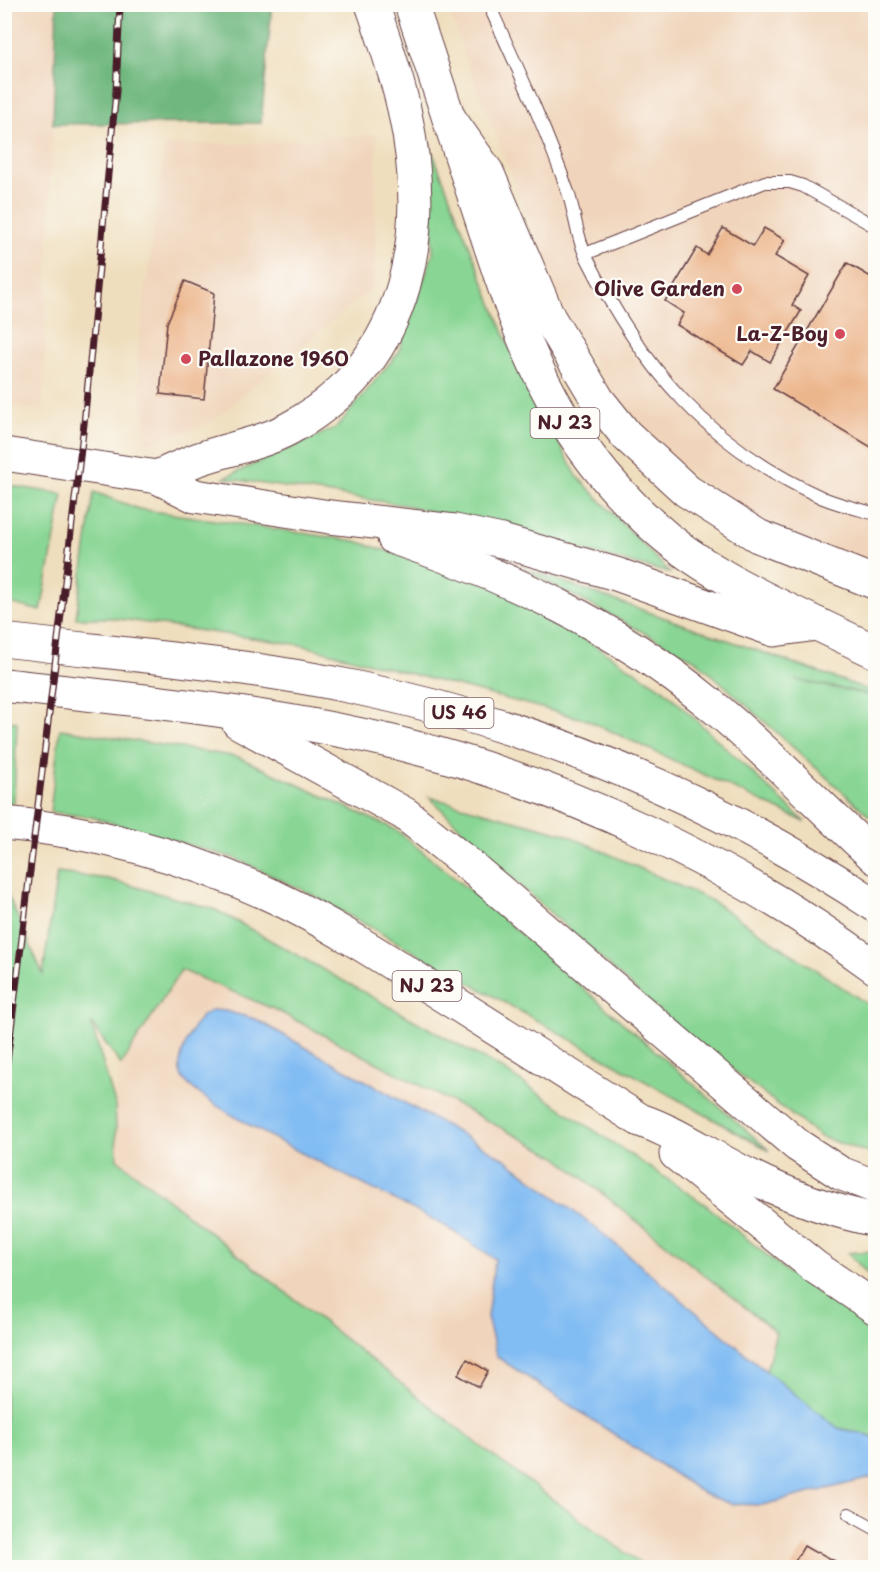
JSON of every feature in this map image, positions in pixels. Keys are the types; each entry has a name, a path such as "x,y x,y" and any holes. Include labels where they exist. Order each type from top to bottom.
{"main road":[{"path":"157,477 200,459 248,447 297,424 320,409 359,371 389,325 400,300 414,247 414,179 404,109 372,4"},
{"name":"NJ 23","path":"411,4 520,335 563,421 590,458 651,525 690,555 768,600 876,652"},
{"path":"449,117 487,172 549,318 598,400 626,435 687,491 740,525 795,552 876,583"},
{"path":"4,454 157,477 195,496 330,517 455,531 502,541 615,574 774,630 817,624"},
{"path":"330,517 496,574 586,618 628,644 709,702 746,734 876,858"},
{"name":"US 46","path":"4,640 291,676 423,703 492,723 561,745 700,804 768,839 876,906"},
{"name":"US 46","path":"4,685 213,708 398,744 495,773 561,796 689,854 750,887 876,968"},
{"path":"213,708 405,814 478,872 797,1145 840,1173 876,1187"},
{"name":"NJ 23","path":"4,823 49,827 140,847 205,868 276,898 360,943 640,1120 670,1130 764,1183 811,1203 876,1220"},
{"path":"640,1120 660,1142 814,1267 876,1308"}],"lane":[{"path":"493,4 493,14 569,195 585,254 650,365 692,412 737,449 778,475 825,499 876,514"},
{"path":"585,254 752,186 771,182 803,186 876,227"},
{"path":"849,1514 876,1529"}],"shaded area":[{"path":"5,4 57,5 43,411 5,406"},
{"path":"448,5 875,5 875,567 803,540 743,511 697,480 634,421 608,388 567,317 465,57"},
{"path":"377,134 374,286 210,423 147,443 137,355 165,145 256,143"},
{"path":"181,970 276,1010 555,1156 776,1332 838,1428 875,1437 875,1567 645,1567 488,1452 117,1159 115,1104 121,1065"}],"green space":[{"path":"57,5 272,5 261,123 53,124"},
{"path":"428,141 518,369 577,476 670,573 405,505 224,478 337,427 398,353 433,253"},
{"path":"5,485 63,494 41,611 5,602"},
{"path":"94,492 139,509 356,541 510,591 663,689 805,822 587,720 301,645 112,618 76,618"},
{"path":"515,565 875,692 875,695 796,680 875,696 875,821 696,660"},
{"path":"5,721 17,722 14,803 5,803"},
{"path":"60,729 238,757 396,830 498,914 770,1151 309,893 234,858 91,817 50,812"},
{"path":"429,797 565,834 712,901 869,1005 876,1011 875,1155 821,1137 679,1029 503,870"},
{"path":"57,873 109,879 216,910 502,1069 706,1205 792,1276 875,1327 875,1437 838,1428 766,1372 776,1332 555,1156 276,1010 181,970 121,1065 91,1023 115,1104 117,1159 488,1452 645,1567 5,1567 4,887 43,974"},
{"path":"876,1251 875,1282 848,1253"}],"water":[{"path":"213,1010 255,1019 505,1159 602,1233 766,1371 838,1428 875,1437 875,1477 762,1505 731,1504 703,1493 497,1357 487,1317 495,1259 445,1226 259,1131 194,1090 181,1075 180,1062 189,1037 201,1017"}],"building":[{"name":"Olive Garden","path":"723,228 753,246 764,228 785,240 775,256 809,276 792,305 801,311 770,362 752,351 743,365 677,325 684,313 665,301 697,248 707,255"},
{"name":"La-Z-Boy","path":"847,263 876,280 876,450 773,389"},
{"name":"Pallazone 1960","path":"185,281 214,293 204,399 160,394 167,323"},
{"path":"467,1359 488,1371 479,1387 458,1375"},
{"path":"804,1546 818,1552 848,1568 791,1568"}],"railway":[{"path":"4,1087 84,424 116,91 120,4"}],"place":[{"name":"Olive Garden","path":"737,289"},
{"name":"La-Z-Boy","path":"840,334"},
{"name":"Pallazone 1960","path":"186,359"}]}
